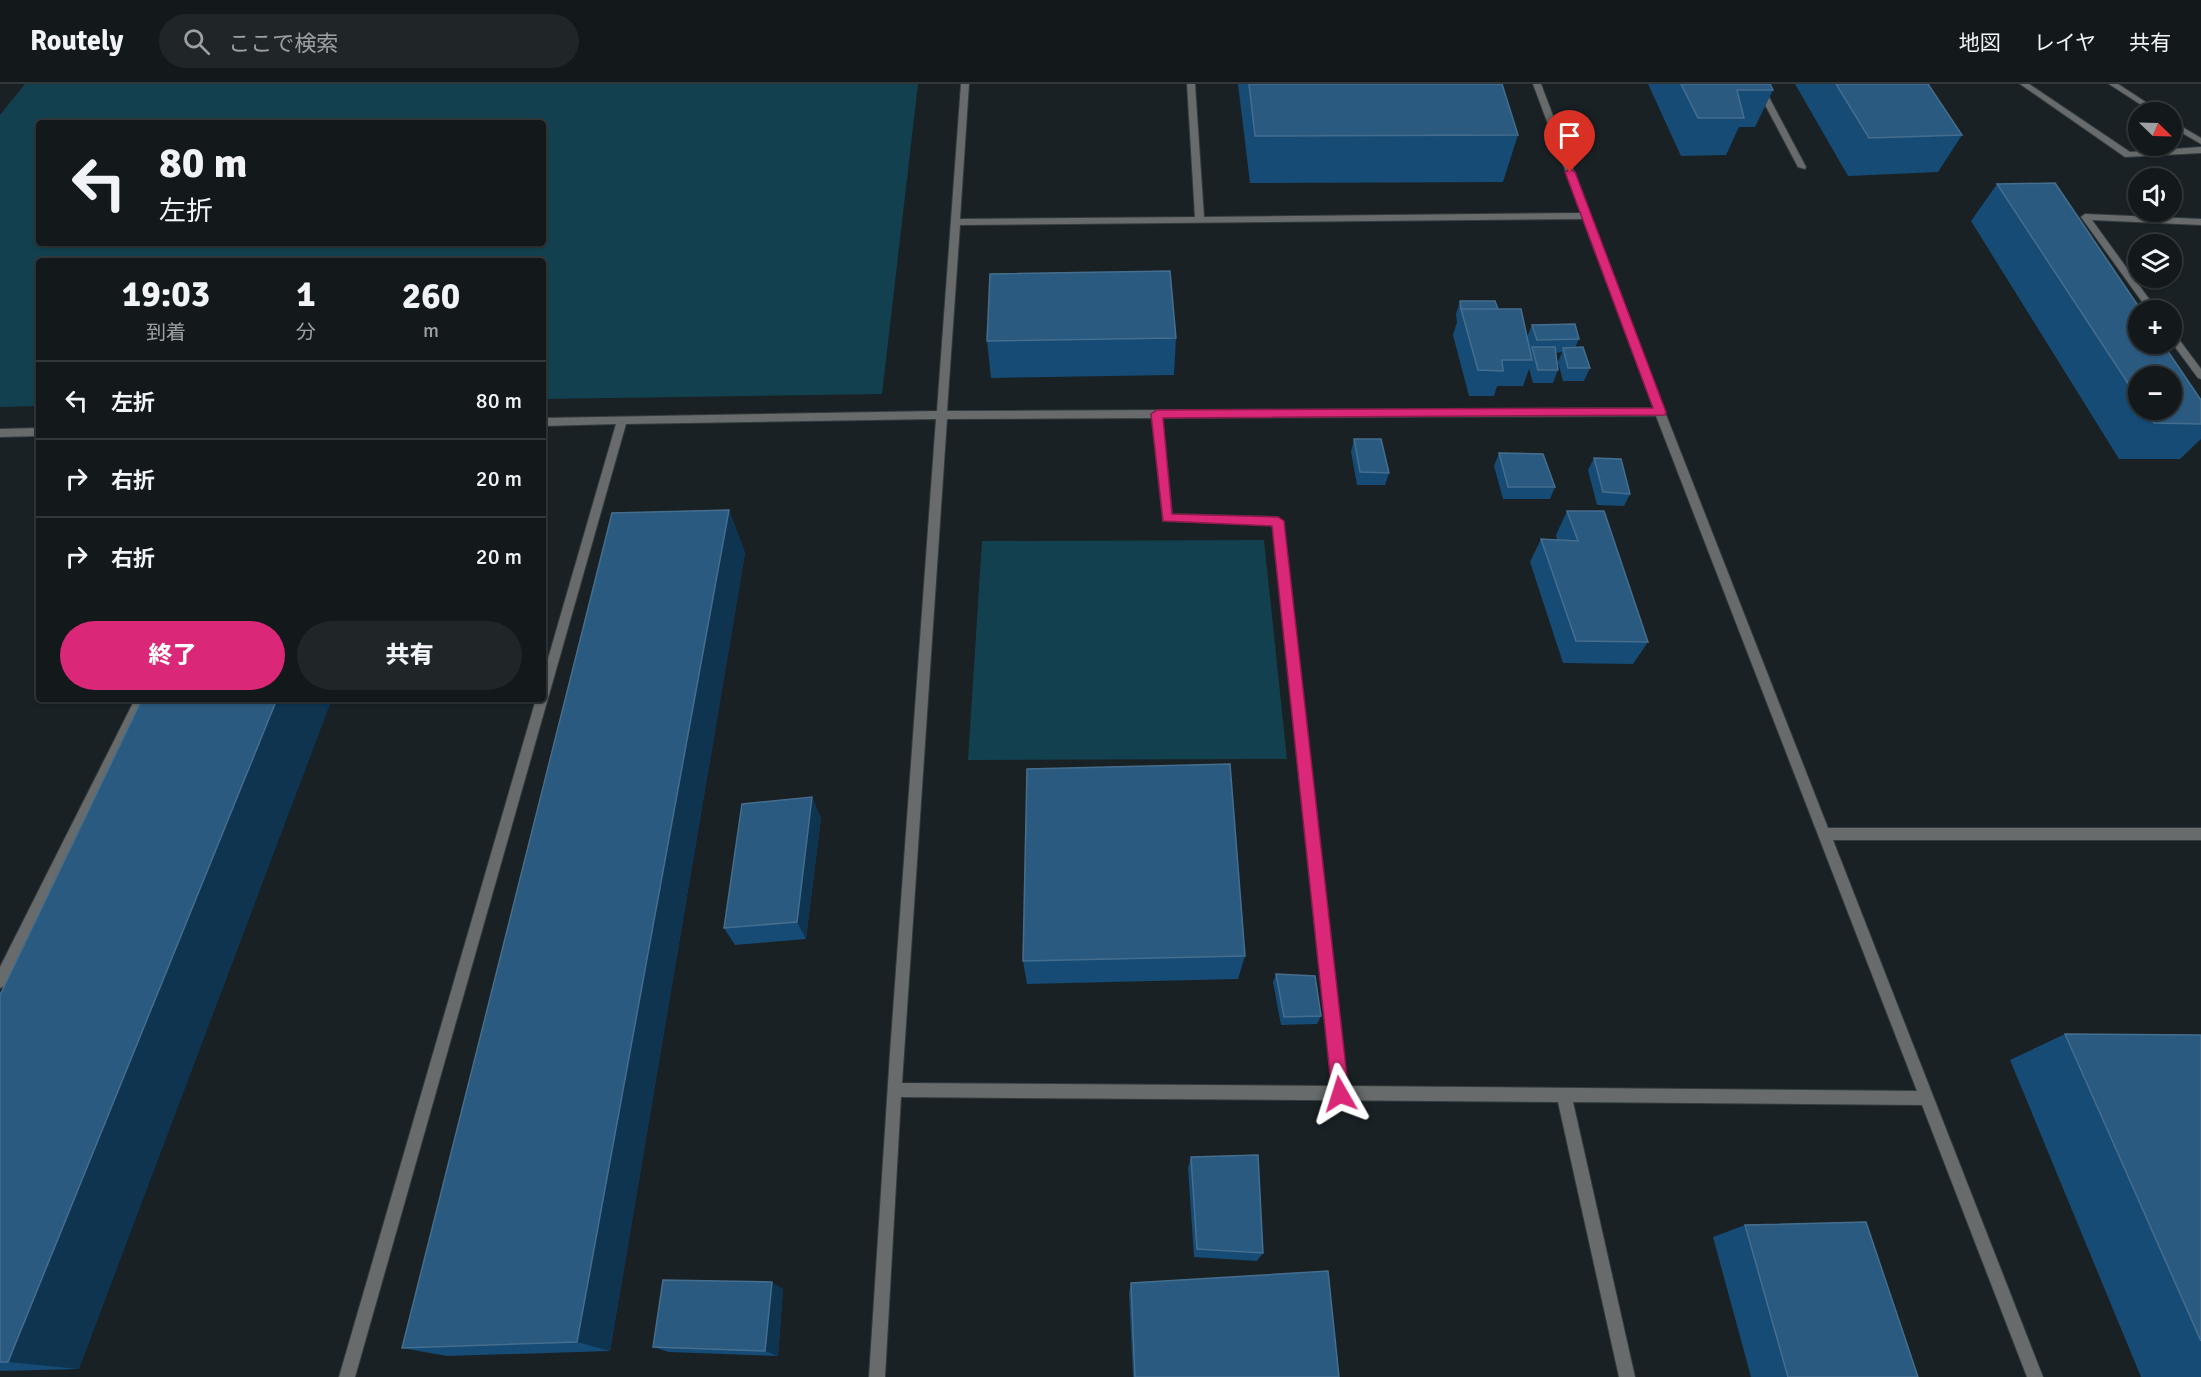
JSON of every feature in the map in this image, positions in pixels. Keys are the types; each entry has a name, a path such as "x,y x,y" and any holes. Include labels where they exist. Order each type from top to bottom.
{"lane":[{"path":"877,1377 940,415 965,84"},
{"path":"1191,84 1200,220"},
{"path":"1537,84 1660,412 2035,1377"},
{"path":"1758,84 1802,166"},
{"path":"2024,84 2128,155 2201,150"},
{"path":"2113,84 2141,102"},
{"path":"2182,130 2201,142"},
{"path":"954,222 1587,216"},
{"path":"2146,300 2085,217 2201,222"},
{"path":"2182,350 2201,376"},
{"path":"546,422 940,415 1660,412"},
{"path":"1157,414 1167,518 1278,521 1340,1094"},
{"path":"546,687 622,421"},
{"path":"0,433 36,432"},
{"path":"0,981 140,702"},
{"path":"347,1377 542,702"},
{"path":"1824,834 2201,834"},
{"path":"895,1090 1927,1098"},
{"path":"1564,1095 1627,1377"}],"shaded area":[{"path":"25,84 918,84 882,394 546,399 546,258 36,258 36,406 0,407 0,115"},
{"path":"1264,540 1287,759 968,760 982,541"}],"building":[{"path":"1249,84 1502,84 1518,135 1255,136"},
{"path":"1681,84 1770,84 1773,90 1737,90 1744,118 1698,118"},
{"path":"1836,84 1928,84 1962,135 1869,138"},
{"path":"2055,183 2134,300 2128,300 2128,354 2170,354 2178,366 2128,366 2128,383 1997,184"},
{"path":"1170,271 1176,338 987,341 990,274"},
{"path":"1460,301 1495,301 1498,309 1461,309"},
{"path":"1461,309 1521,309 1532,360 1502,360 1503,371 1478,370"},
{"path":"1575,324 1579,339 1537,340 1532,325"},
{"path":"1532,347 1555,347 1558,370 1538,370"},
{"path":"1583,347 1590,368 1568,368 1563,348"},
{"path":"2182,372 2201,400 2201,424 2154,423 2152,420 2182,420"},
{"path":"1354,439 1381,439 1389,473 1360,472"},
{"path":"1499,453 1543,454 1555,487 1508,487"},
{"path":"1594,458 1621,459 1630,494 1603,492"},
{"path":"729,510 577,1342 402,1348 612,513"},
{"path":"1567,511 1604,511 1648,642 1576,641 1541,539 1578,541"},
{"path":"141,702 276,702 8,1362 0,1362 0,995"},
{"path":"1230,764 1245,956 1023,961 1027,769"},
{"path":"812,797 797,922 724,928 742,804"},
{"path":"1276,974 1315,976 1321,1016 1284,1017"},
{"path":"2065,1034 2201,1035 2201,1341"},
{"path":"1258,1155 1263,1253 1197,1249 1191,1157"},
{"path":"1866,1222 1918,1377 1788,1377 1745,1225"},
{"path":"1328,1271 1339,1377 1135,1377 1131,1283"},
{"path":"663,1280 772,1282 765,1351 653,1347"}],"route":[{"path":"1340,1094 1278,521 1167,518 1157,414 1660,412 1570,172"}]}
